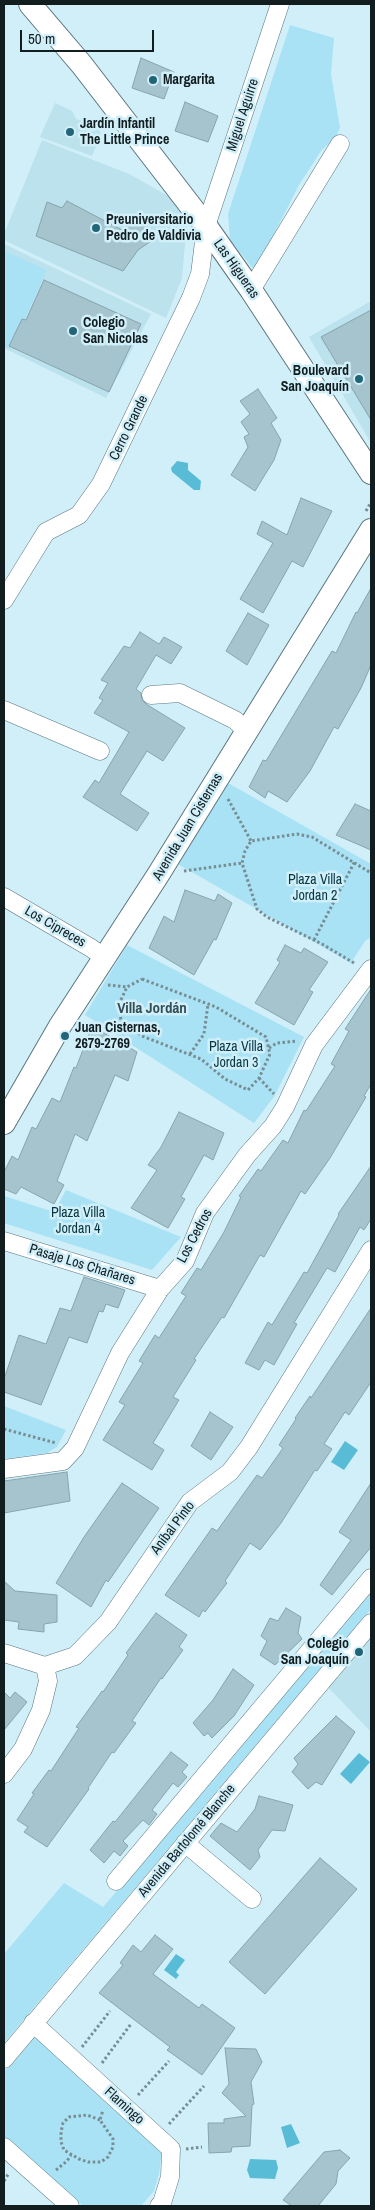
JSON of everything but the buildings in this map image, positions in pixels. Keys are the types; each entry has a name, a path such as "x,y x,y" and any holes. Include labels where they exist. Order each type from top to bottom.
{"main road":[{"name":"Las Higueras","path":"30,4 82,65 206,226 251,290 371,473"},
{"name":"Avenida Juan Cisternas","path":"6,1113 158,875 371,530"}],"street":[{"name":"Miguel Aguirre","path":"206,226 280,4"},
{"path":"251,290 340,144"},
{"name":"Cerro Grande","path":"4,600 46,532 79,515 101,484 191,298 200,274 206,226"},
{"path":"150,695 180,693 235,720 247,731"},
{"path":"4,710 100,751"},
{"name":"Los Cipreces","path":"4,897 105,958"},
{"name":"Los Cedros","path":"4,1469 63,1461 75,1448 120,1353 160,1289 184,1260 205,1213 247,1155 273,1126 314,1044 370,970"},
{"name":"Pasaje Los Chañares","path":"4,1241 160,1289"},
{"name":"Aníbal Pinto","path":"45,1666 75,1656 108,1622 190,1502 230,1472 249,1447 371,1250"},
{"name":"Avenida Bartolomé Blanche","path":"116,1881 371,1578"},
{"name":"Avenida Bartolomé Blanche","path":"4,2059 371,1623"},
{"path":"4,1653 45,1666 48,1681 41,1710 23,1748 4,1774"},
{"path":"185,1843 252,1899"},
{"name":"Flamingo","path":"33,2023 171,2148 170,2177 162,2203 159,2206"},
{"path":"4,2147 70,2206"}],"path":[{"path":"217,779 251,842"},
{"path":"370,970 267,917 257,909 242,863 245,851 251,842 297,834 312,837 371,872"},
{"path":"314,940 355,861"},
{"path":"158,875 242,863"},
{"path":"142,978 208,1004 266,1037 269,1048 270,1054 259,1078 248,1090 225,1079 202,1059 142,1036 121,1021 119,1004 127,987 142,978"},
{"path":"190,1054 204,1034 208,1004"},
{"path":"269,1048 277,1043 293,1041 314,1044"},
{"path":"4,1428 75,1448"},
{"path":"72,2059 110,2011"},
{"path":"92,2077 131,2024"},
{"path":"126,2108 169,2061"},
{"path":"158,2137 204,2086"},
{"path":"100,2120 103,2112 105,2089"},
{"path":"87,2115 100,2120 113,2138 113,2147 108,2157 101,2162 88,2162 64,2150 61,2142 61,2132 63,2123 69,2117 87,2115"}],"shaded area":[{"path":"55,103 72,111 76,119 98,125 101,134 92,156 40,137"},
{"name":"Preuniversitario Pedro de Valdivia","path":"42,140 129,174 170,197 187,221 182,278 166,318 4,240 4,234"},
{"name":"Colegio San Nicolas","path":"4,244 151,314 106,398 4,348"},
{"name":"Boulevard San Joaquín","path":"371,301 371,443 309,337"},
{"path":"177,461 188,463 188,470 201,481 200,490 194,490 172,472 171,468"},
{"path":"345,1441 358,1450 344,1470 331,1462"},
{"name":"Colegio San Joaquín","path":"371,1622 371,1732 323,1682"},
{"path":"359,1753 370,1762 351,1784 340,1774"},
{"path":"176,1954 185,1960 176,1972 179,1975 176,1979 164,1970"},
{"path":"291,2124 300,2143 287,2148 281,2127"},
{"path":"250,2159 276,2160 278,2168 275,2179 250,2178 247,2170"}],"green space":[{"path":"290,25 334,38 331,74 340,128 336,137 321,151 299,185 255,271 230,240 228,214"},
{"path":"4,251 47,270 11,349 4,346"},
{"name":"Plaza Villa Jordan 2","path":"228,783 371,864 371,937 365,941 351,963 176,863"},
{"name":"Plaza Villa Jordan 3","path":"127,945 304,1037 274,1097 254,1123 85,1015"},
{"name":"Plaza Villa Jordan 4","path":"66,1190 181,1237 152,1270 4,1223 4,1196 54,1212"},
{"path":"4,1406 66,1430 57,1447 47,1453 4,1459"},
{"path":"371,1589 371,1609 4,2043 4,1954 64,1883 103,1907 217,1776"},
{"path":"36,2032 162,2151 159,2174 154,2191 141,2206 83,2206 4,2136 4,2072"}],"place":[{"name":"Margarita","path":"153,80"},
{"name":"Jardín Infantil The Little Prince","path":"70,132"},
{"name":"Preuniversitario Pedro de Valdivia","path":"96,228"},
{"name":"Colegio San Nicolas","path":"73,331"},
{"name":"Boulevard San Joaquín","path":"359,379"},
{"name":"Juan Cisternas, 2679-2769","path":"65,1036"},
{"name":"Colegio San Joaquín","path":"359,1652"}],"district":[{"name":"Villa Jordán","path":"152,1009"}]}
